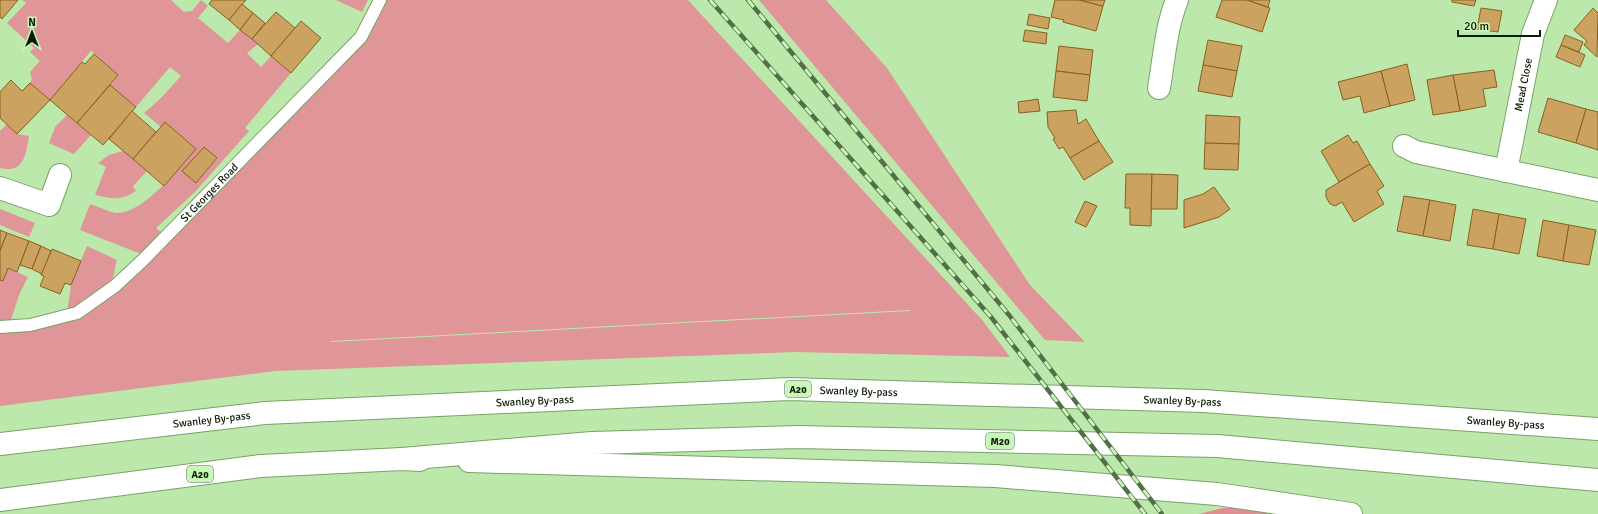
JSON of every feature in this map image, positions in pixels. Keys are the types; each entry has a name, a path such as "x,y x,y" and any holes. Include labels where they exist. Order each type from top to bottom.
{"main road":[{"path":"1159,88 1166,47 1174,10 1178,0"},
{"name":"Mead Close","path":"1506,171 1533,34 1546,0"},
{"path":"1404,146 1416,152 1598,190"},
{"path":"0,188 49,205 60,175"},
{"name":"Swanley By-pass","path":"0,444 264,413 789,389 1202,402 1598,429"},
{"name":"M20","path":"402,459 592,443 798,437 1217,446 1598,480"},
{"name":"A20","path":"0,500 261,466 402,459 995,476 1217,494 1351,514"}],"lane":[{"name":"St Georges Road","path":"0,327 30,325 78,313 115,286 143,260 361,37 380,0"}],"shaded area":[{"path":"22,0 171,0 184,12 192,11 201,0 208,6 198,18 228,43 240,30 258,44 247,53 261,67 271,56 291,73 245,128 249,131 195,192 156,228 162,233 141,254 80,230 90,204 117,213 127,211 138,206 149,198 170,178 195,149 161,127 144,113 160,99 181,76 170,67 136,107 110,85 118,75 91,51 50,100 30,83 32,79 30,72 40,61 30,52 34,48 7,23 26,3","holes":["204,147 217,159 196,183 183,171"]},
{"path":"336,0 368,0 362,12"},
{"path":"385,0 688,0 983,321 1010,357 795,352 275,371 0,406 0,329 78,318 320,86","holes":["910,310 910,311 331,342"]},
{"path":"759,0 826,0 887,68 1030,285 1085,342 1045,340"},
{"path":"67,115 91,135 74,154 49,143 55,127"},
{"path":"7,124 17,134 29,136 27,149 22,161 14,168 8,169 0,168 0,131"},
{"path":"123,151 147,171 133,186 136,191 121,198 95,195 106,167 98,163 109,155"},
{"path":"0,209 35,223 29,237 0,225"},
{"path":"87,246 117,260 113,278 110,284 103,291 67,313 71,285"},
{"path":"8,268 28,277 19,295 10,323 0,323 0,280 3,281"},
{"path":"1223,508 1235,508 1272,514 1199,514"}],"building":[{"path":"0,0 18,0 2,19 0,17"},
{"path":"212,0 246,0 229,20 209,4"},
{"path":"1055,0 1079,0 1103,6 1096,31 1063,22 1064,20 1051,17"},
{"path":"1079,0 1105,0 1103,6"},
{"path":"1222,0 1247,0 1270,8 1262,32 1216,17"},
{"path":"1247,0 1270,0 1268,7"},
{"path":"1452,0 1476,0 1474,6 1452,2"},
{"path":"242,4 253,13 240,30 229,20"},
{"path":"1481,8 1502,11 1498,32 1477,29"},
{"path":"1593,8 1598,13 1597,57 1584,45 1587,41 1574,30"},
{"path":"276,12 295,28 271,56 252,39"},
{"path":"253,13 265,23 252,39 240,30"},
{"path":"1029,14 1050,18 1048,29 1027,25"},
{"path":"301,21 321,38 291,73 271,56"},
{"path":"1025,30 1047,33 1046,44 1023,41"},
{"path":"1565,35 1583,42 1579,52 1561,45"},
{"path":"1208,40 1242,46 1237,71 1203,65"},
{"path":"1561,45 1585,55 1580,67 1556,57"},
{"path":"1059,46 1093,50 1090,75 1056,71"},
{"path":"94,54 118,75 77,123 50,100 82,62 85,64"},
{"path":"1407,64 1415,100 1390,106 1381,71"},
{"path":"1203,65 1237,71 1232,97 1198,91"},
{"path":"1494,70 1497,87 1483,89 1486,106 1460,111 1453,75"},
{"path":"1056,71 1090,75 1087,101 1053,97"},
{"path":"1381,71 1390,106 1364,113 1360,96 1343,100 1338,82"},
{"path":"1453,75 1460,111 1433,115 1427,80"},
{"path":"11,80 22,91 30,83 50,100 17,134 0,118 0,92"},
{"path":"110,85 136,107 103,145 77,123"},
{"path":"1548,98 1586,109 1576,143 1538,132"},
{"path":"1038,99 1040,111 1019,113 1018,102"},
{"path":"1586,109 1598,112 1598,150 1576,143"},
{"path":"1076,110 1078,124 1086,119 1099,141 1070,158 1063,147 1059,149 1053,139 1055,138 1048,127 1047,112"},
{"path":"132,111 156,132 133,159 109,139"},
{"path":"1206,115 1240,117 1239,144 1205,143"},
{"path":"165,122 196,149 164,186 133,159"},
{"path":"1348,135 1353,143 1357,141 1370,164 1339,182 1321,151"},
{"path":"1099,141 1113,162 1084,180 1070,158"},
{"path":"1205,143 1239,144 1238,170 1204,169"},
{"path":"204,147 217,158 196,183 182,171"},
{"path":"1370,164 1384,186 1377,191 1384,204 1354,222 1342,202 1335,206 1330,204 1326,197 1326,190"},
{"path":"1126,174 1152,174 1151,226 1130,225 1130,208 1125,208"},
{"path":"1152,174 1178,175 1177,209 1151,209"},
{"path":"1214,187 1230,209 1219,217 1184,228 1184,200 1203,194"},
{"path":"1404,196 1430,200 1423,236 1397,231"},
{"path":"1430,200 1456,205 1450,241 1423,236"},
{"path":"1085,201 1097,206 1086,227 1075,222"},
{"path":"1473,209 1499,214 1493,249 1467,245"},
{"path":"1499,214 1526,219 1519,254 1493,249"},
{"path":"1543,220 1569,225 1563,261 1537,256"},
{"path":"1569,225 1596,230 1589,265 1563,261"},
{"path":"0,230 7,233 0,251"},
{"path":"7,233 29,241 17,272 8,268 3,281 0,280 0,251"},
{"path":"29,241 41,246 32,269 20,265"},
{"path":"41,246 51,251 42,274 32,269"},
{"path":"52,249 81,261 71,285 65,283 60,294 40,286 44,276 41,275"}],"railway":[{"path":"710,0 991,317 1145,514"},
{"path":"748,0 1009,315 1162,514"}]}
